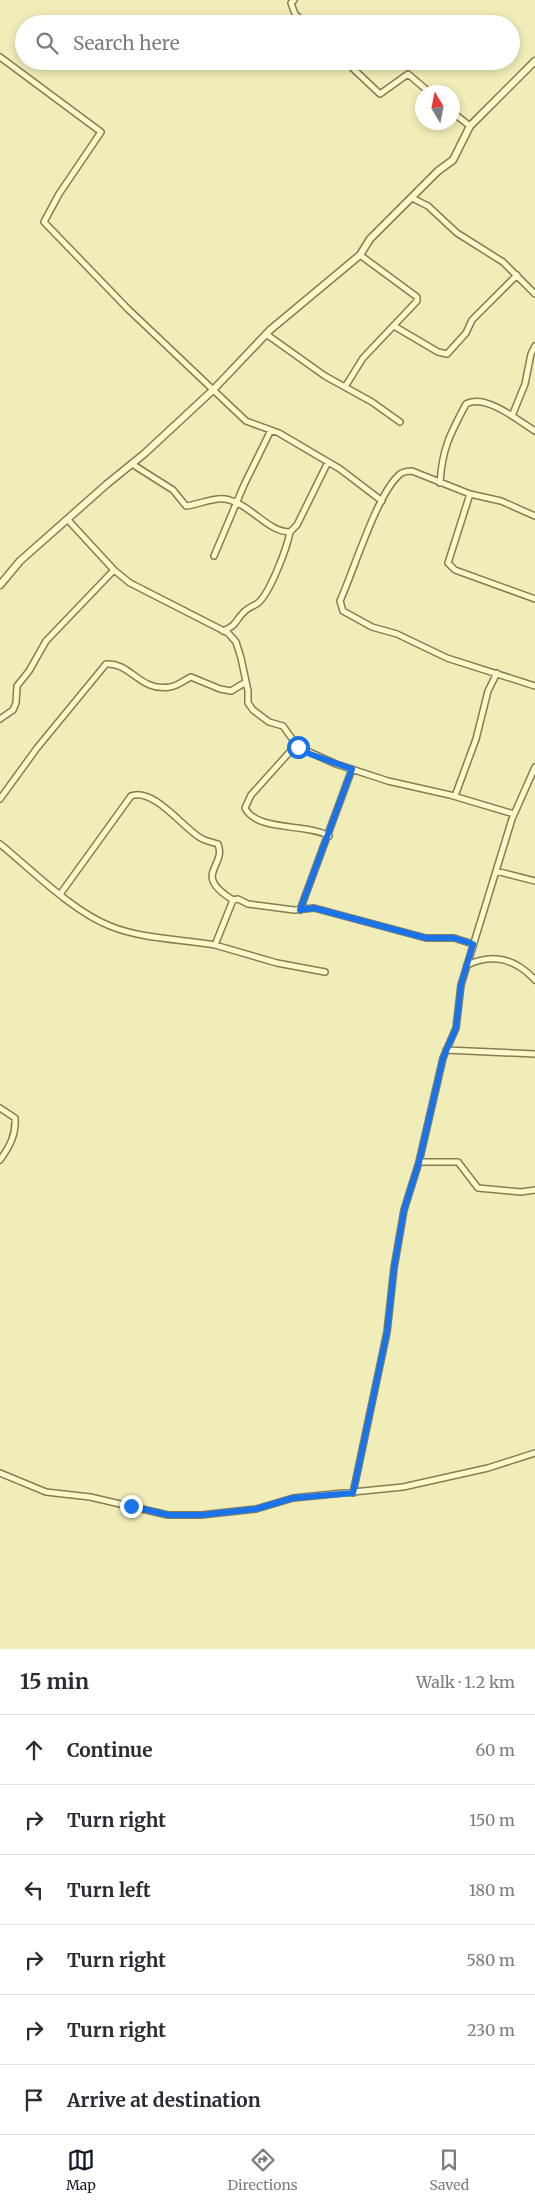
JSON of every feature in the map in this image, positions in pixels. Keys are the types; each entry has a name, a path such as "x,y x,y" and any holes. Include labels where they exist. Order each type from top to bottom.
{"street":[{"path":"294,0 292,3 296,15"},
{"path":"0,57 15,68"},
{"path":"0,585 20,561 132,464 213,390 266,334 360,255 370,239 456,156 470,126 535,61"},
{"path":"18,70 101,132 59,194 44,222 128,309 246,421 271,430 328,462 382,501"},
{"path":"355,70 380,94 408,74 421,85"},
{"path":"460,118 470,126"},
{"path":"412,198 428,206 457,233 503,262 535,294"},
{"path":"345,387 363,358 413,307 417,297 360,255"},
{"path":"394,326 438,352 447,354 466,333 472,320 517,275"},
{"path":"266,334 325,376 372,402 400,422"},
{"path":"512,416 525,384 531,354 535,346"},
{"path":"440,483 441,460 451,433 466,404 474,400 479,401 512,416 535,431"},
{"path":"214,556 244,485 271,430"},
{"path":"223,631 236,625 244,612 259,602 276,575 288,544 290,532 297,525 328,462"},
{"path":"132,464 173,490 186,506 223,498 238,503 258,515 274,529 290,532"},
{"path":"535,516 502,501 470,494 412,471 402,472 397,476 382,501 340,601 343,611 372,627 397,634 447,658 535,686"},
{"path":"470,494 449,556 448,563 450,567 535,599"},
{"path":"68,520 114,570 130,582 223,631 236,642 246,682 248,703 253,710 269,722 283,726 296,744 310,754 388,781 455,796 514,814"},
{"path":"0,719 13,710 16,703 17,686 29,671 46,642 114,570"},
{"path":"0,799 37,748 106,664 130,672 148,686 160,688 174,686 191,677 220,689 231,691 246,682"},
{"path":"455,796 476,739 488,691 497,673"},
{"path":"296,744 251,795 245,808 255,818 268,823 287,827 306,827 320,830 329,836"},
{"path":"353,1493 387,1332 394,1268 404,1210 419,1162 431,1105 446,1050 456,1028 461,985 473,944 514,814 535,767"},
{"path":"300,910 309,882 329,836 337,806 352,769"},
{"path":"61,893 131,796 137,793 144,794 165,808 199,837 218,844 219,851 212,873 213,880 221,892 233,900 238,899 248,904 300,910 314,908 426,938 454,938 473,944"},
{"path":"0,844 81,910 111,926 176,939 215,944 277,963 325,972"},
{"path":"496,871 535,881"},
{"path":"215,944 233,900"},
{"path":"467,965 488,958 503,959 522,967 535,980"},
{"path":"446,1050 535,1054"},
{"path":"0,1108 14,1118 16,1131 9,1148 0,1160"},
{"path":"419,1162 458,1162 478,1188 521,1192 535,1190"},
{"path":"0,1473 46,1492 90,1497 168,1515 226,1514 256,1509 293,1498 403,1487 488,1468 535,1453"}],"route":[{"path":"131,1506 168,1515 226,1514 256,1509 293,1498 353,1493 387,1332 394,1268 404,1210 419,1162 443,1058 456,1028 461,985 473,944 454,938 426,938 338,916 314,908 300,910 309,882 329,836 337,806 352,769 310,754 298,747"}]}
